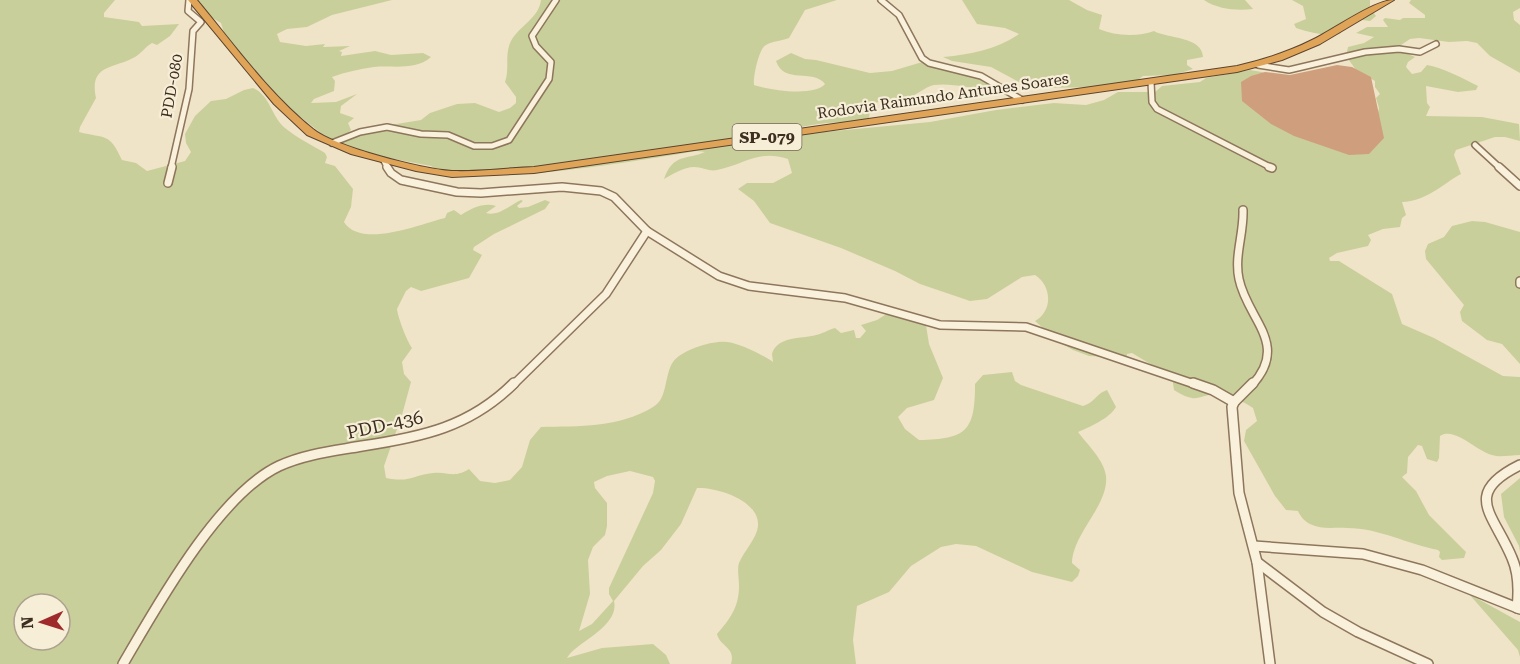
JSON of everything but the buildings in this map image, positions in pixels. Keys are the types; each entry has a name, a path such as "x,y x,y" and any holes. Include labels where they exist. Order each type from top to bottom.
{"highway":[{"name":"Rodovia Raimundo Antunes Soares","path":"191,0 291,116 311,133 332,143 384,161 452,174 534,170 1258,65 1310,46 1390,0"}],"street":[{"name":"PDD-080","path":"168,183 194,49 193,31 201,22 188,11 191,0"},
{"path":"332,143 360,132 387,127 421,134 448,135 474,146 492,146 509,140 549,79 551,62 536,46 532,36 556,0"},
{"path":"881,0 899,15 918,52 929,63 981,76 1022,100"},
{"path":"1258,65 1289,70 1365,52 1400,49 1420,52 1436,44"},
{"path":"1150,82 1152,102 1157,109 1272,168"},
{"path":"1475,145 1520,186"},
{"path":"384,161 391,173 401,180 457,192 481,193 562,188 601,191 614,197 647,231 720,276 749,286 845,298 940,325 1026,327 1213,390 1234,402"},
{"path":"1242,210 1244,227 1237,267 1240,283 1265,332 1270,358 1261,376 1234,402 1232,407 1239,493 1257,562 1270,664"},
{"name":"PDD-436","path":"123,664 168,588 231,506 258,480 283,464 304,456 378,446 449,428 476,416 495,402 606,294 647,231"},
{"path":"1254,546 1363,554 1422,570 1518,609 1519,585 1513,558 1495,527 1486,502 1488,485 1502,472 1520,465"},
{"path":"1257,562 1323,612 1358,632 1428,664"}],"green space":[{"path":"0,0 115,0 104,13 104,17 139,22 142,26 179,24 170,36 157,45 152,43 136,57 99,74 95,87 96,98 80,127 79,132 106,138 114,145 122,160 136,163 147,171 185,161 191,152 186,143 185,134 195,116 211,101 226,99 253,88 259,91 267,101 280,123 325,153 327,157 325,163 335,166 353,189 351,207 344,222 352,230 363,234 392,232 445,218 447,213 454,210 461,215 478,206 496,206 486,213 490,214 499,212 521,200 523,201 517,206 519,208 545,200 550,202 545,209 494,234 474,247 473,250 482,255 469,278 421,291 411,287 406,291 397,309 412,348 402,362 404,374 411,382 384,466 386,478 401,480 433,473 455,474 469,469 480,481 495,483 510,480 522,467 530,440 541,427 599,424 640,414 658,403 664,393 673,362 690,350 727,342 751,350 773,362 772,354 775,348 784,341 835,328 841,333 854,330 856,338 860,338 866,331 861,325 877,320 896,308 926,325 929,344 943,378 934,400 907,408 898,417 905,429 919,440 948,437 965,429 973,412 975,384 983,375 1012,372 1015,381 1021,385 1083,406 1107,390 1116,407 1105,418 1078,432 1099,458 1106,476 1102,498 1074,552 1072,563 1080,570 1072,582 1032,572 976,546 956,544 941,547 911,566 889,592 857,606 853,640 856,664 731,664 730,650 721,642 717,634 730,618 735,606 739,593 739,563 757,531 757,517 745,502 735,497 715,490 697,488 681,524 661,550 643,566 614,601 614,610 610,619 567,658 602,648 653,644 666,655 670,664 0,664","holes":["630,471 653,477 655,481 653,493 609,588 613,601 592,624 579,631 590,594 588,560 593,547 605,535 607,526 607,503 595,488 594,482 607,476"]},
{"path":"197,0 392,0 332,15 307,27 287,29 277,34 280,42 306,46 325,44 323,47 350,46 339,51 342,52 341,56 375,51 391,55 423,53 431,57 411,66 374,67 332,77 335,81 334,91 314,99 311,103 336,102 357,94 341,106 340,113 354,118 348,123 351,130 345,136 366,129 421,120 430,113 457,104 475,103 499,112 510,108 516,103 516,97 505,82 509,46 537,12 541,0 837,0 805,10 789,38 763,47 757,63 754,85 770,89 802,91 819,88 825,84 820,79 792,75 780,68 776,61 791,53 805,59 870,73 892,71 929,60 961,68 995,82 994,88 987,89 934,85 909,97 878,102 870,109 869,118 864,120 792,129 758,139 760,145 813,133 930,122 996,110 1054,103 1086,105 1104,100 1118,92 1155,92 1162,86 1200,82 1206,78 1250,70 1262,72 1376,121 1379,108 1376,98 1380,94 1375,87 1375,81 1356,70 1346,56 1348,47 1364,43 1374,37 1356,33 1367,27 1388,27 1383,20 1385,18 1400,20 1425,18 1425,15 1409,3 1411,0 1520,0 1520,8 1513,12 1514,20 1520,25 1520,73 1490,56 1477,43 1419,38 1410,39 1401,45 1408,54 1415,57 1408,62 1406,67 1412,74 1421,72 1427,65 1433,66 1478,86 1476,90 1458,92 1426,86 1427,103 1430,107 1426,116 1482,117 1519,124 1520,141 1495,137 1456,150 1454,155 1461,174 1426,196 1402,202 1406,215 1402,218 1400,227 1383,229 1368,235 1371,240 1368,246 1337,253 1329,258 1330,261 1339,261 1392,294 1402,324 1434,338 1503,376 1520,377 1520,455 1489,454 1460,437 1446,434 1440,436 1437,462 1427,459 1422,446 1418,445 1408,457 1407,473 1402,477 1416,491 1429,515 1466,552 1464,558 1442,560 1438,550 1382,533 1315,526 1301,517 1298,511 1286,510 1275,496 1244,441 1246,430 1257,421 1253,408 1225,396 1190,398 1183,395 1174,390 1172,377 1132,353 1127,354 1127,358 1089,356 1059,342 1035,321 1045,311 1048,298 1045,285 1035,275 1022,277 987,299 970,301 920,284 841,248 770,223 754,201 738,189 747,183 773,183 792,173 788,159 778,156 752,158 714,170 690,167 664,179 676,161 705,152 697,151 560,171 482,175 451,173 431,166 367,154 331,141 289,108 225,36 221,23 206,14"},
{"path":"962,0 1069,0 1102,15 1099,29 1126,35 1154,31 1197,45 1203,57 1187,60 1187,65 1193,69 1174,75 1143,76 1134,83 1111,87 1030,88 991,67 952,61 943,57 983,50 1001,44 1019,34 1005,28 977,24"},
{"path":"1204,0 1245,0 1253,9 1227,9"},
{"path":"1292,0 1370,0 1370,8 1376,16 1370,21 1355,19 1343,27 1340,34 1313,33 1296,28 1294,24 1306,19 1303,6"},
{"path":"1472,221 1485,222 1520,232 1520,364 1502,344 1487,340 1462,321 1460,312 1464,305 1426,259 1425,251 1428,244 1444,237 1452,226"},
{"path":"1520,478 1520,552 1504,517 1501,494"},
{"path":"1469,594 1520,622 1520,657 1518,650"}]}
